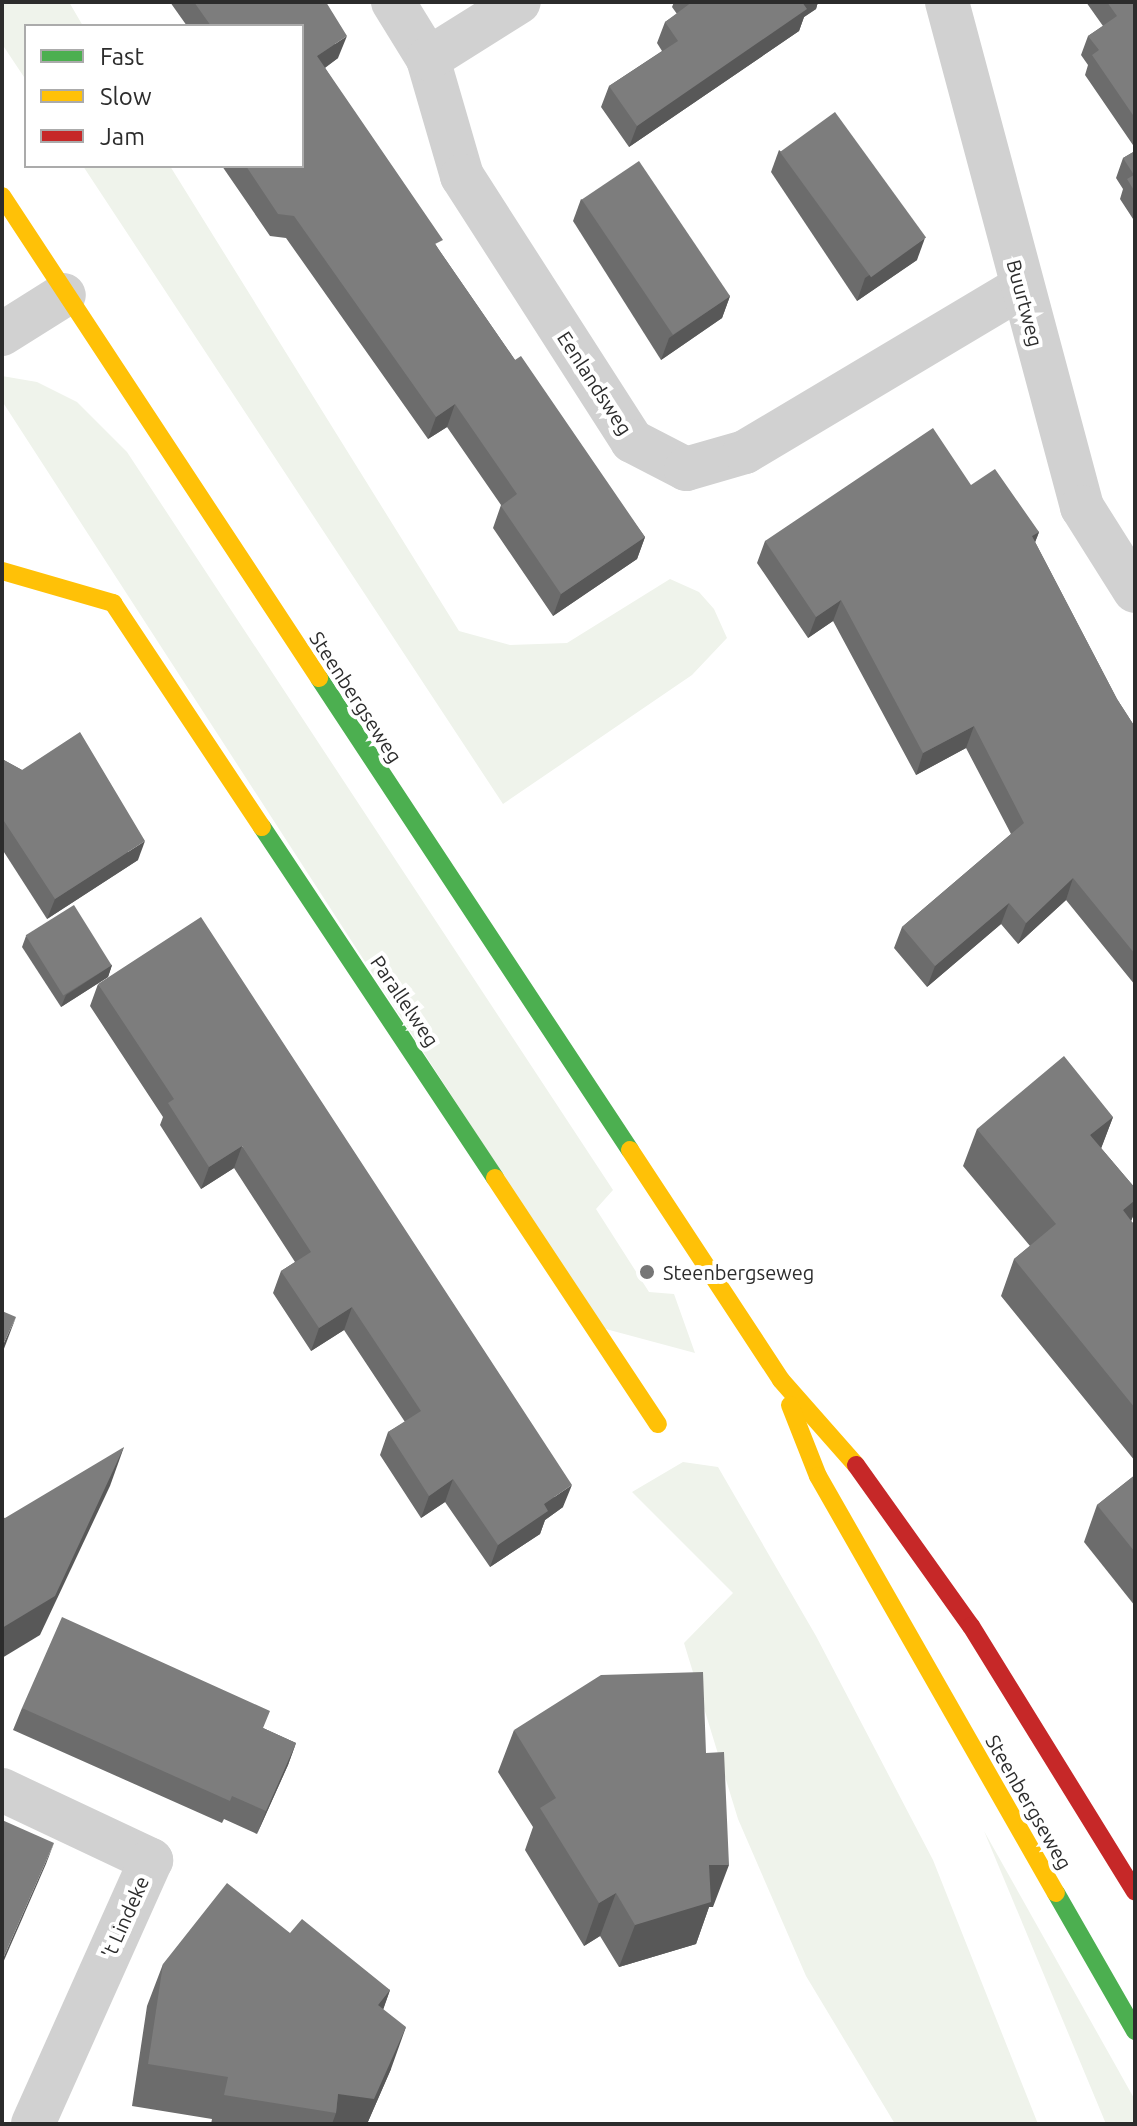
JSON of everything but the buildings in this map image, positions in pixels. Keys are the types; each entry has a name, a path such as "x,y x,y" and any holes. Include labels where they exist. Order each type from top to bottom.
{"main road":[{"name":"Steenbergseweg","path":"2,196 64,295 781,1380 846,1452 971,1626 1135,1892"},
{"name":"Parallelweg","path":"2,571 113,603 658,1424"},
{"name":"Steenbergseweg","path":"781,1380 818,1476 1135,2031"}],"street":[{"name":"Eenlandsweg","path":"393,2 428,59 462,176 632,441 686,469 745,452 1020,288"},
{"path":"428,59 519,2"},
{"name":"Buurtweg","path":"947,2 1020,288 1082,507 1135,591"},
{"path":"2,334 64,295"},
{"name":"'t Lindeke","path":"2,1790 151,1860 33,2124"}],"shaded area":[{"path":"2,2 69,2 82,24 24,24 24,77 2,44"},
{"path":"84,168 171,168 459,631 510,645 567,643 670,579 699,592 714,609 727,638 692,675 503,804"},
{"path":"2,376 37,382 77,402 127,452 613,1190 596,1209 649,1292 674,1294 695,1353 602,1328 2,401"},
{"path":"683,1462 718,1467 816,1636 933,1860 1038,2124 895,2124 806,1976 738,1819 684,1643 733,1593 632,1492"},
{"path":"984,1831 1135,2100 1135,2124 1106,2124"}],"traffic: fast":[{"path":"319,678 630,1150"},
{"path":"262,827 495,1178"},
{"path":"1056,1893 1135,2031"}],"traffic: slow":[{"path":"2,196 319,678"},
{"path":"2,571 113,603 262,827"},
{"path":"630,1150 781,1380 856,1465"},
{"path":"495,1178 658,1424"},
{"path":"790,1405 818,1476 1056,1893"}],"traffic: jam":[{"path":"856,1465 971,1626 1135,1892"}],"place":[{"name":"Steenbergseweg","path":"647,1272"}]}
